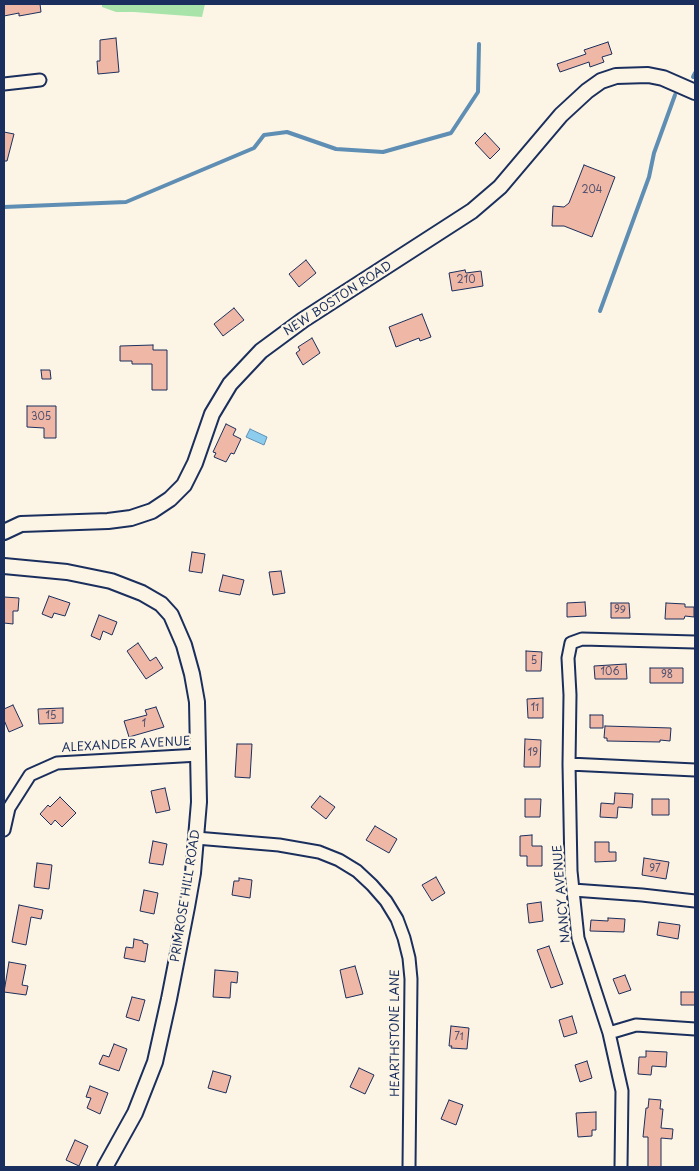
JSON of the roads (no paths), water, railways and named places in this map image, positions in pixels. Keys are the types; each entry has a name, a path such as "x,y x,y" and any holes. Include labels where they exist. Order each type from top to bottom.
{"street":[{"name":"NEW BOSTON ROAD","path":"4,532 21,524 108,521 131,518 152,511 170,499 184,485 195,463 212,414 230,384 261,350 303,320 472,211 500,187 561,115 587,91 601,81 616,76 648,75 663,78 695,92"},
{"path":"4,84 40,80"},
{"name":"PRIMROSE HILL ROAD","path":"4,566 67,572 111,581 142,593 161,604 171,615 178,628 192,674 197,702 199,802 196,838 187,908 169,999 155,1062 135,1113 105,1167"},
{"name":"NANCY AVENUE","path":"621,1167 622,1091 609,1033 578,938 571,871 568,658 572,643 582,639 695,642"},
{"name":"ALEXANDER AVENUE","path":"4,830 9,808 30,775 57,763 198,755"},
{"path":"569,764 695,770"},
{"name":"HEARTHSTONE LANE","path":"196,838 279,845 320,852 339,860 356,871 386,901 404,938 410,965 409,1167"},
{"path":"573,890 695,901"},
{"path":"609,1033 636,1025 695,1029"}],"water":[{"path":"250,429 267,437 264,445 246,437"}],"waterway":[{"path":"4,207 126,202 254,148 264,135 287,132 336,149 383,152 451,133 478,92 479,44"},
{"path":"693,77 695,73"},
{"path":"600,311 649,177 654,153 675,95"}]}
